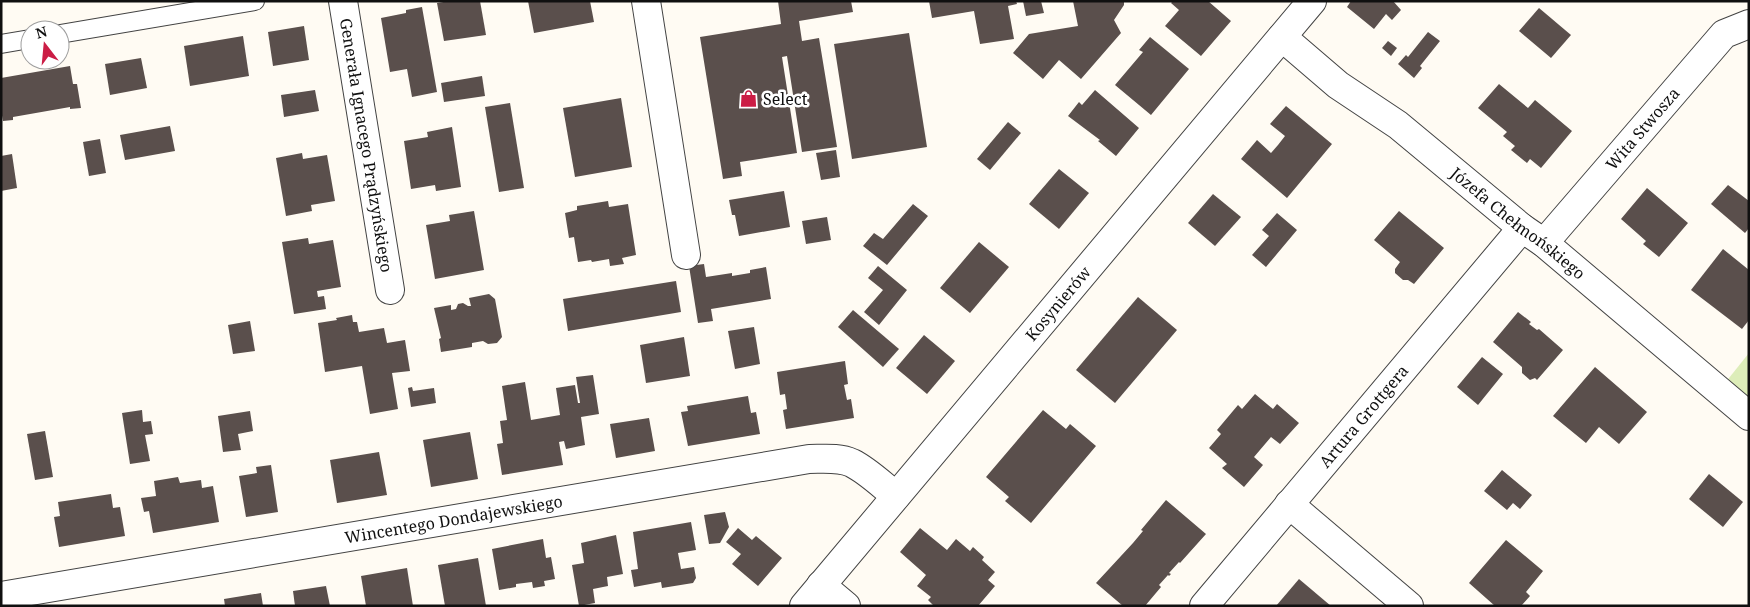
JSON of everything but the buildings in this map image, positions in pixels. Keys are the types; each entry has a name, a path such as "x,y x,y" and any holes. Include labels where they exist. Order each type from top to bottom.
{"street":[{"name":"Generała Ignacego Prądzyńskiego","path":"343,1 390,290"},
{"path":"646,1 686,255"},
{"name":"Kosynierów","path":"804,606 1312,1"},
{"name":"Wita Stwosza","path":"1533,235 1724,34 1749,24"},
{"name":"Józefa Chełmońskiego","path":"1282,37 1338,85 1398,125 1749,416"},
{"name":"Artura Grottgera","path":"1204,606 1289,504 1533,235"},
{"name":"Wincentego Dondajewskiego","path":"1,596 45,597 810,459 831,458 851,463 896,496"},
{"path":"1289,504 1410,606"},
{"path":"821,585 846,606"}],"lane":[{"path":"70,32 255,1"},
{"path":"1,44 20,41"}],"green space":[{"path":"1749,353 1749,403 1725,383"}],"place":[{"name":"Select","path":"749,99"}]}
